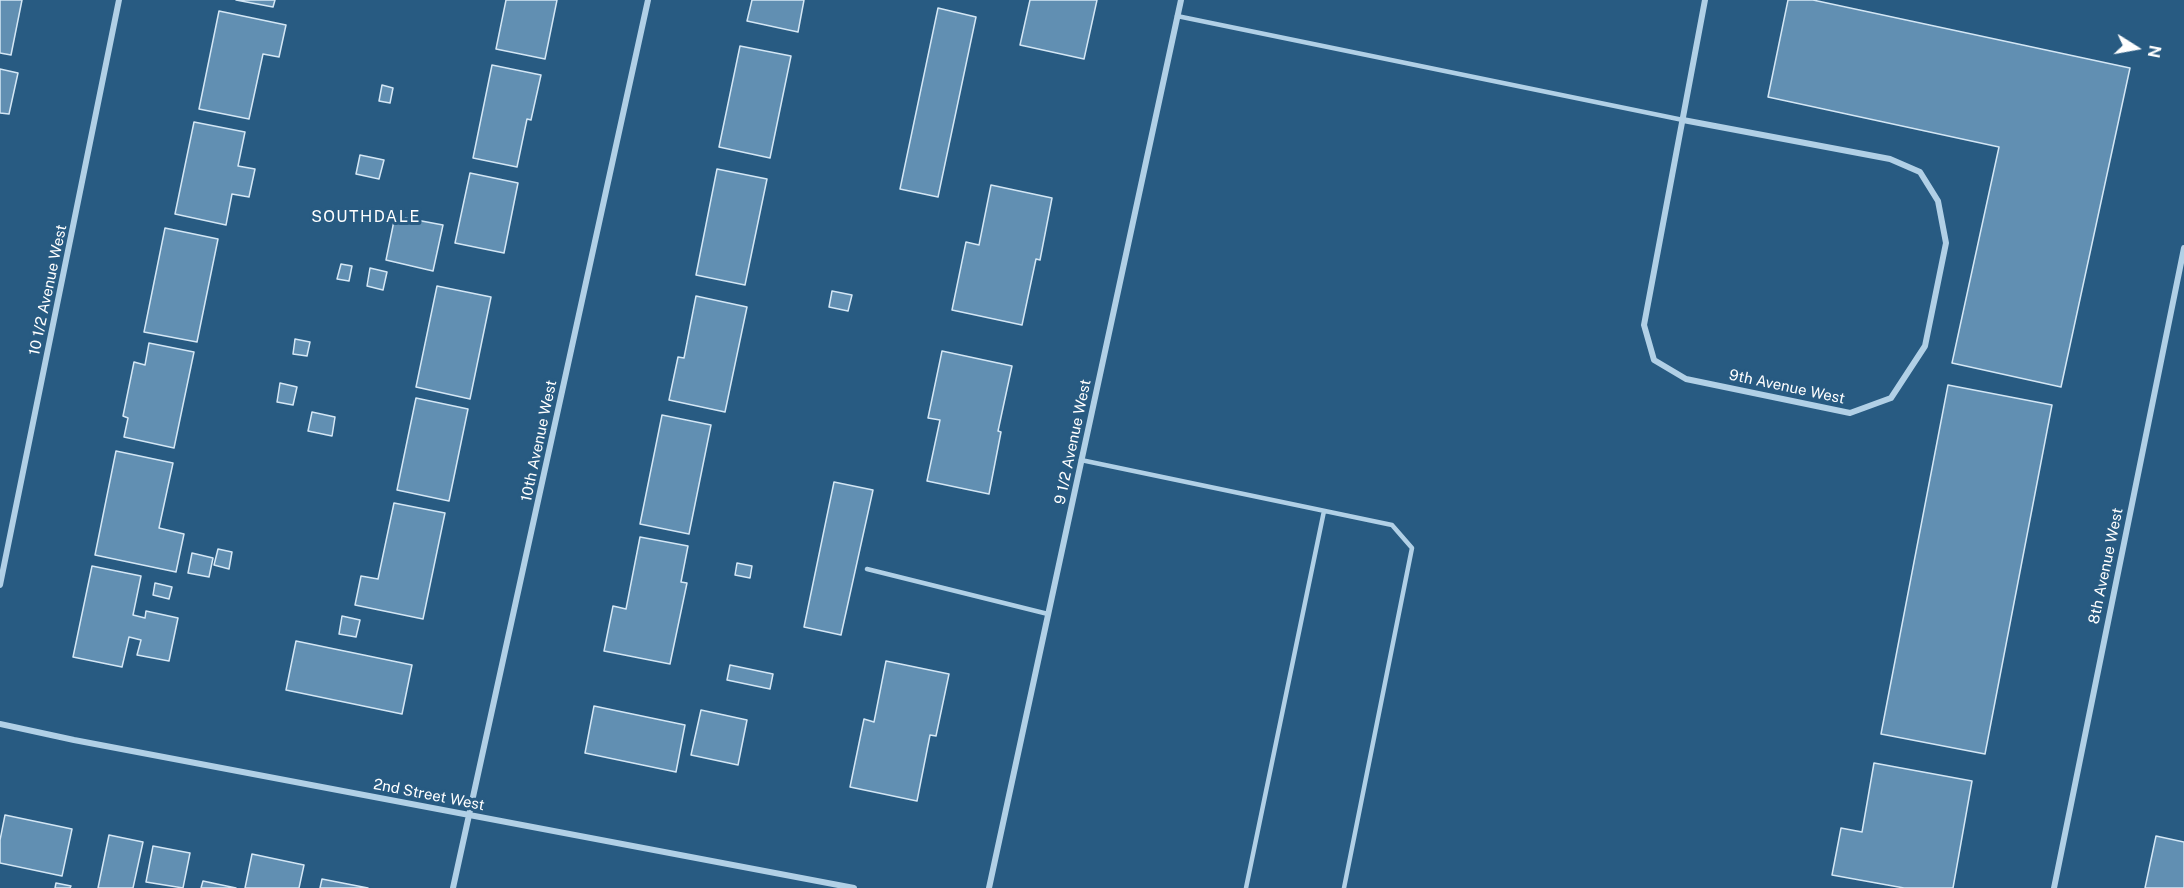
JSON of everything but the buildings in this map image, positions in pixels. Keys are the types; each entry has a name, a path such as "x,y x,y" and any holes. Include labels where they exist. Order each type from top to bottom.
{"street":[{"name":"10 1/2 Avenue West","path":"0,585 119,0"},
{"name":"10th Avenue West","path":"453,888 648,0"},
{"name":"9 1/2 Avenue West","path":"989,888 1180,0"},
{"name":"9th Avenue West","path":"1683,120 1890,159 1920,172 1938,201 1946,243 1925,346 1891,398 1850,413 1686,379 1654,360 1644,325 1705,0"},
{"name":"8th Avenue West","path":"2054,888 2184,248"},
{"name":"2nd Street West","path":"0,724 854,888"}],"lane":[{"path":"1177,16 1683,120"},
{"path":"1081,460 1392,525 1412,548 1344,888"},
{"path":"1246,888 1324,511"},
{"path":"867,569 1048,614"}],"district":[{"name":"SOUTHDALE","path":"366,217"}]}
